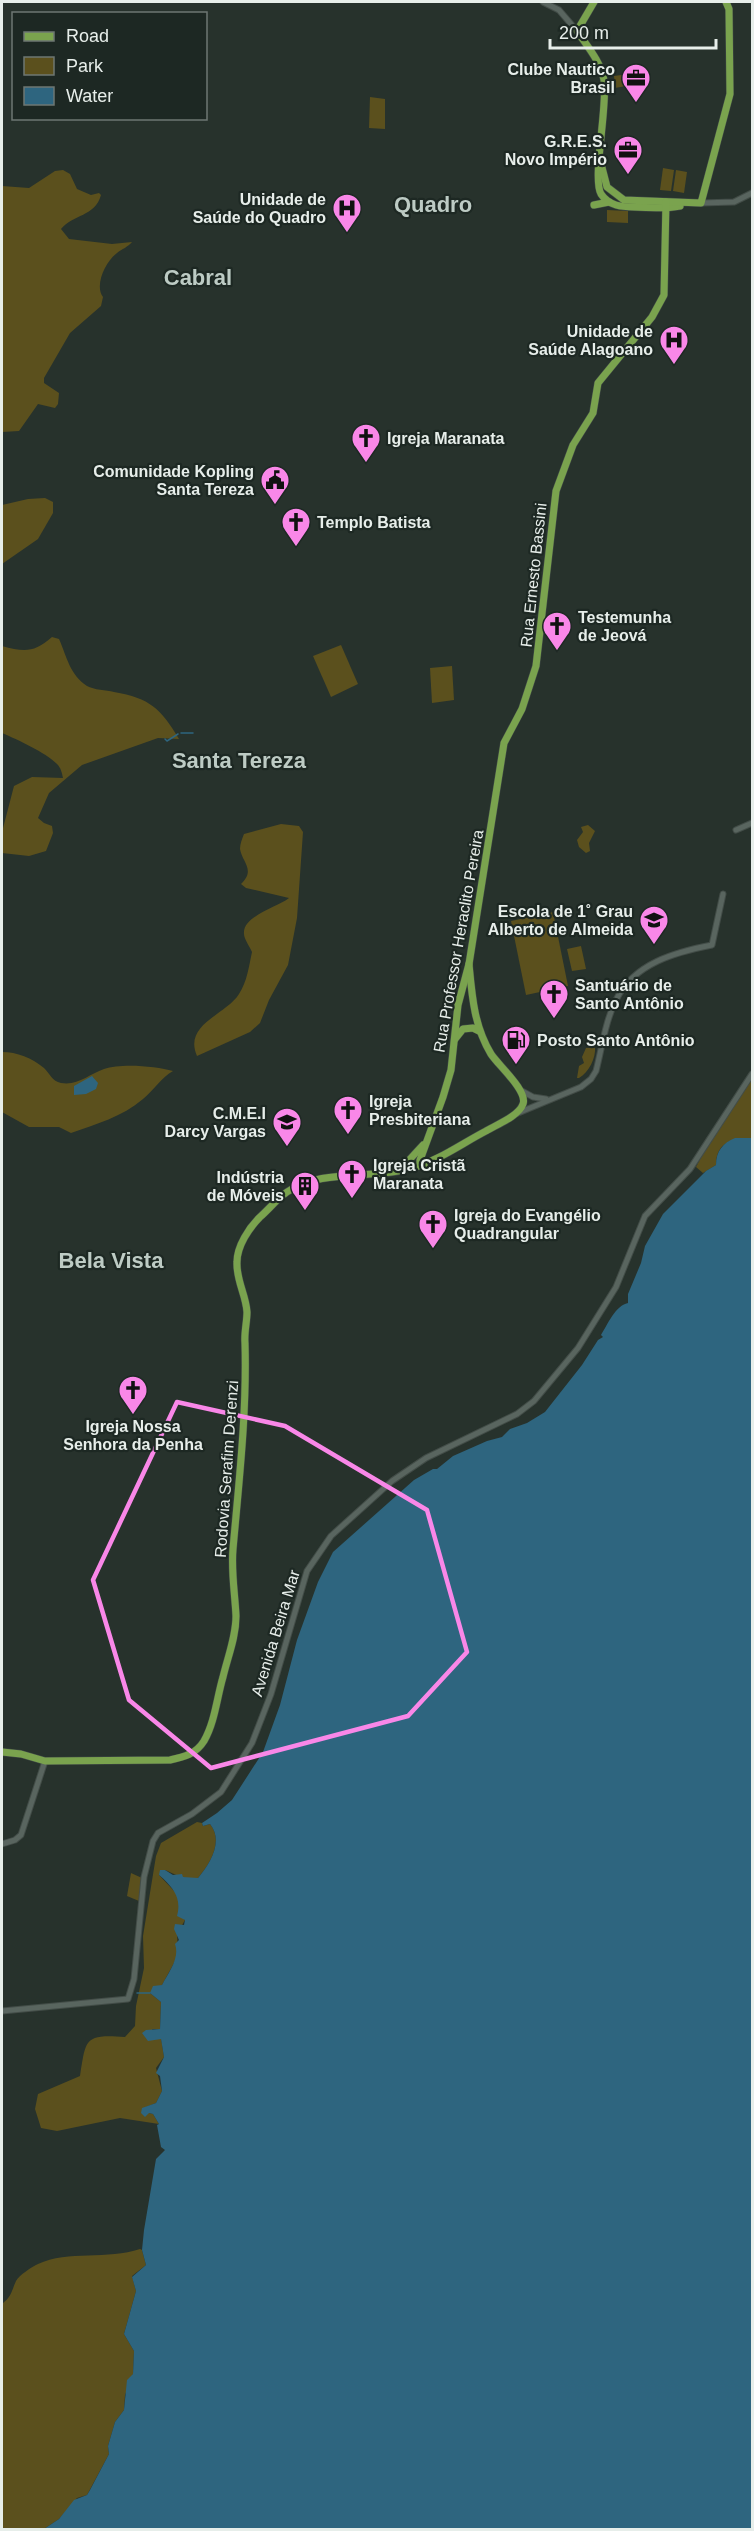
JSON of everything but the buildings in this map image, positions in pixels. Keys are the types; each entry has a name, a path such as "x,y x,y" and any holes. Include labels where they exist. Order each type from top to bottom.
{"main road":[{"path":"594,2 578,32 595,58 603,77 604,109 598,186 602,196 621,207 701,203 730,94 730,4"},
{"path":"600,160 607,187 624,200"},
{"path":"594,205 624,200 666,205"},
{"name":"Rua Ernesto Bassini","path":"504,743 522,709 536,666 556,491 573,445 593,413 596,388 601,377 652,317 664,295 666,205"},
{"name":"Rua Professor Heraclito Pereira","path":"426,1141 451,1070 459,1005 469,964 504,743"},
{"path":"469,964 472,1001 479,1031 494,1058 522,1091 524,1104 514,1115"},
{"path":"454,1042 463,1029 473,1028 479,1031"},
{"name":"Rodovia Serafim Derenzi","path":"2,1752 21,1754 45,1761 170,1760 189,1756 203,1743 210,1730 232,1647 236,1618 232,1551 246,1389 247,1313 237,1271 237,1257 244,1239 256,1221 286,1192 299,1185 342,1176 382,1175 409,1169 454,1150 514,1115"},
{"path":"420,1165 426,1141"},
{"path":"400,1171 426,1141"}],"street":[{"path":"543,2 559,10 578,32"},
{"path":"701,203 734,202 753,193"},
{"path":"736,830 753,823"},
{"name":"Rodovia Serafim Derenzi","path":"514,1115 581,1087 591,1079 596,1071 615,1001 627,984 641,971 666,957 712,945 723,894"},
{"name":"Avenida Beira Mar","path":"2,2011 128,1999 134,1979 144,1877 153,1840 158,1833 192,1814 221,1792 252,1743 267,1703 307,1571 331,1536 392,1481 426,1458 518,1414 534,1401 578,1348 616,1287 645,1216 690,1169 753,1074"},
{"path":"522,1091 533,1097 548,1099"},
{"path":"2,1844 21,1835 45,1761"}],"highlighted area":[{"path":"177,1402 285,1426 427,1510 467,1652 408,1716 211,1768 129,1700 93,1580"}],"green space":[{"path":"636,73 637,84 615,88 614,76"},
{"path":"370,97 385,99 385,129 369,128"},
{"path":"663,168 674,170 671,191 660,190"},
{"path":"63,170 70,174 77,189 91,195 99,193 101,195 94,207 71,220 61,229 69,239 112,244 132,242 113,257 102,274 101,306 70,333 44,378 44,383 59,393 58,404 55,408 38,404 19,431 2,432 2,186 29,188 55,171"},
{"path":"676,170 687,172 684,193 673,191"},
{"path":"607,210 628,211 628,223 607,222"},
{"path":"45,498 53,502 53,513 38,539 2,564 2,505"},
{"path":"52,637 59,639 70,665 81,682 93,688 137,698 153,706 179,739 158,738 82,765 49,793 38,818 52,826 53,833 46,851 29,856 2,853 2,832 14,786 32,777 63,778 57,764 46,755 2,733 2,646 28,650 40,646"},
{"path":"341,645 358,684 331,697 313,656"},
{"path":"452,666 454,700 432,703 430,668"},
{"path":"281,824 299,826 303,832 297,918 288,965 269,1000 260,1023 250,1032 197,1056 194,1045 201,1028 233,1001 244,984 252,952 244,936 245,928 254,917 289,898 246,888 241,884 248,870 240,849 244,834"},
{"path":"588,825 595,831 589,843 590,851 586,853 579,847 577,840 583,832 581,827"},
{"path":"553,912 568,986 526,995 511,921"},
{"path":"581,946 586,969 572,971 567,949"},
{"path":"595,1047 591,1064 583,1075 577,1078 579,1066 584,1063 582,1057 586,1048"},
{"path":"2,1052 19,1054 34,1061 44,1068 55,1081 61,1083 73,1083 104,1069 120,1066 173,1071 143,1099 126,1111 71,1133 59,1127 29,1127 2,1112"},
{"path":"752,1077 752,1138 732,1140 722,1146 716,1165 703,1173 696,1167 712,1136"},
{"path":"197,1822 202,1823 203,1826 210,1824 216,1838 214,1852 203,1872 198,1878 181,1877 165,1870 159,1875 176,1893 185,1920 177,1934 178,1954 174,1963 162,1985 150,1993 161,2002 160,2029 152,2029 156,2038 161,2038 164,2057 156,2068 162,2091 156,2103 146,2107 159,2124 120,2118 57,2131 41,2128 35,2109 38,2094 80,2076 86,2047 94,2038 125,2037 135,2026 136,2006 144,1968 143,1936 156,1856 161,1843"},
{"path":"131,1873 142,1878 139,1901 127,1896"},
{"path":"140,2249 146,2265 132,2276 136,2291 124,2334 134,2351 133,2374 125,2395 124,2410 115,2422 108,2446 109,2454 87,2495 77,2498 59,2519 44,2529 2,2529 2,2304 10,2296 18,2279 38,2264 62,2257 115,2254"}],"water":[{"path":"92,1076 98,1083 96,1089 86,1094 74,1095 74,1086"},
{"path":"735,1138 752,1138 752,2529 44,2529 59,2519 74,2500 87,2495 90,2490 109,2454 108,2446 115,2422 124,2410 127,2380 133,2374 134,2351 124,2334 136,2291 132,2277 146,2265 142,2250 144,2230 156,2159 165,2150 161,2147 157,2125 159,2124 153,2114 149,2113 145,2117 141,2113 142,2108 156,2103 162,2091 160,2076 156,2073 164,2057 161,2039 148,2041 142,2033 146,2030 160,2029 161,2002 150,1993 153,1986 162,1985 173,1965 176,1954 175,1944 179,1940 174,1929 175,1924 184,1925 185,1920 177,1916 177,1898 172,1888 159,1875 160,1870 173,1875 182,1874 183,1877 198,1878 211,1859 216,1838 210,1824 203,1826 202,1823 232,1800 263,1752 280,1705 297,1640 318,1582 333,1552 414,1480 437,1469 453,1456 502,1437 510,1429 527,1423 545,1412 582,1365 598,1340 603,1337 601,1335 609,1321 619,1308 628,1303 628,1294 641,1263 645,1246 663,1214 706,1171 716,1165 721,1148"}],"waterway":[{"path":"181,733 193,733"},
{"path":"165,739 167,741 178,734"},
{"path":"137,1993 150,1993"}],"place":[{"name":"Clube Nautico Brasil","path":"636,104"},
{"name":"G.R.E.S. Novo Império","path":"628,176"},
{"name":"Unidade de Saúde do Quadro","path":"347,234"},
{"name":"Unidade de Saúde Alagoano","path":"674,366"},
{"name":"Igreja Maranata","path":"366,464"},
{"name":"Comunidade Kopling Santa Tereza","path":"275,506"},
{"name":"Templo Batista","path":"296,548"},
{"name":"Testemunha de Jeová","path":"557,652"},
{"name":"Escola de 1˚ Grau Alberto de Almeida","path":"654,946"},
{"name":"Santuário de Santo Antônio","path":"554,1020"},
{"name":"Posto Santo Antônio","path":"516,1066"},
{"name":"Igreja Presbiteriana","path":"348,1136"},
{"name":"C.M.E.I Darcy Vargas","path":"287,1148"},
{"name":"Igreja Cristã Maranata","path":"352,1200"},
{"name":"Indústria de Móveis","path":"305,1212"},
{"name":"Igreja do Evangélio Quadrangular","path":"433,1250"},
{"name":"Igreja Nossa Senhora da Penha","path":"133,1416"}],"district":[{"name":"Quadro","path":"433,204"},
{"name":"Cabral","path":"198,277"},
{"name":"Santa Tereza","path":"239,760"},
{"name":"Bela Vista","path":"111,1260"}]}
